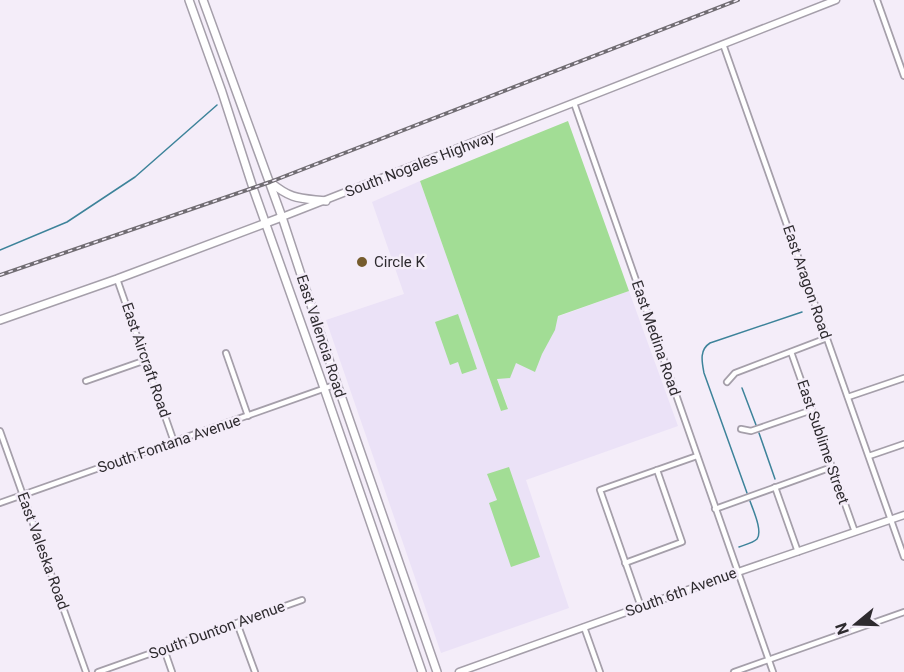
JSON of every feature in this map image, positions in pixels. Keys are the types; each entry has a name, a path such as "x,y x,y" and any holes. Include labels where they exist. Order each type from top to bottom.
{"main road":[{"name":"East Valencia Road","path":"189,0 422,672"},
{"name":"East Valencia Road","path":"203,0 270,182 437,672"},
{"name":"South Nogales Highway","path":"0,320 266,224 836,0"},
{"path":"222,92 236,87"},
{"path":"270,182 293,197 326,201"},
{"path":"368,516 382,512"},
{"name":"South 6th Avenue","path":"459,672 904,515"}],"street":[{"path":"877,0 904,76"},
{"name":"East Aragon Road","path":"723,44 904,557"},
{"name":"East Medina Road","path":"574,104 772,672"},
{"name":"East Aircraft Road","path":"117,279 174,442"},
{"path":"727,382 735,373 827,338"},
{"name":"East Sublime Street","path":"791,352 855,532"},
{"path":"226,353 248,416"},
{"path":"86,381 146,360"},
{"path":"848,397 904,378"},
{"name":"South Fontana Avenue","path":"0,502 337,384"},
{"path":"741,429 752,431 812,410"},
{"name":"East Valeska Road","path":"0,431 86,672"},
{"path":"868,456 904,444"},
{"path":"641,607 600,490 697,456"},
{"path":"715,509 832,467"},
{"path":"625,562 682,542 657,470"},
{"path":"776,487 798,552"},
{"name":"South Dunton Avenue","path":"98,672 302,600"},
{"path":"734,672 904,612"},
{"path":"237,623 255,672"},
{"path":"584,627 600,672"},
{"path":"164,649 172,672"}],"shaded area":[{"path":"420,181 501,411 508,408 484,343 629,291 678,426 526,480 569,608 441,653 326,320 404,294 372,202"}],"green space":[{"path":"568,121 629,291 558,316 555,330 535,372 516,363 510,378 497,379 508,409 501,411 420,181"},
{"path":"458,314 477,369 462,374 458,362 450,365 435,322"},
{"path":"509,467 540,557 511,567 489,503 497,500 487,474"}],"waterway":[{"path":"0,250 67,222 135,177 217,105"},
{"path":"747,493 704,373 702,361 704,349 710,343 802,312"},
{"path":"742,388 756,425"},
{"path":"759,433 775,479"},
{"path":"739,547 753,542 759,535 757,520 750,501"}],"railway":[{"path":"0,275 270,182 738,0"}],"place":[{"name":"Circle K","path":"362,262"}]}
